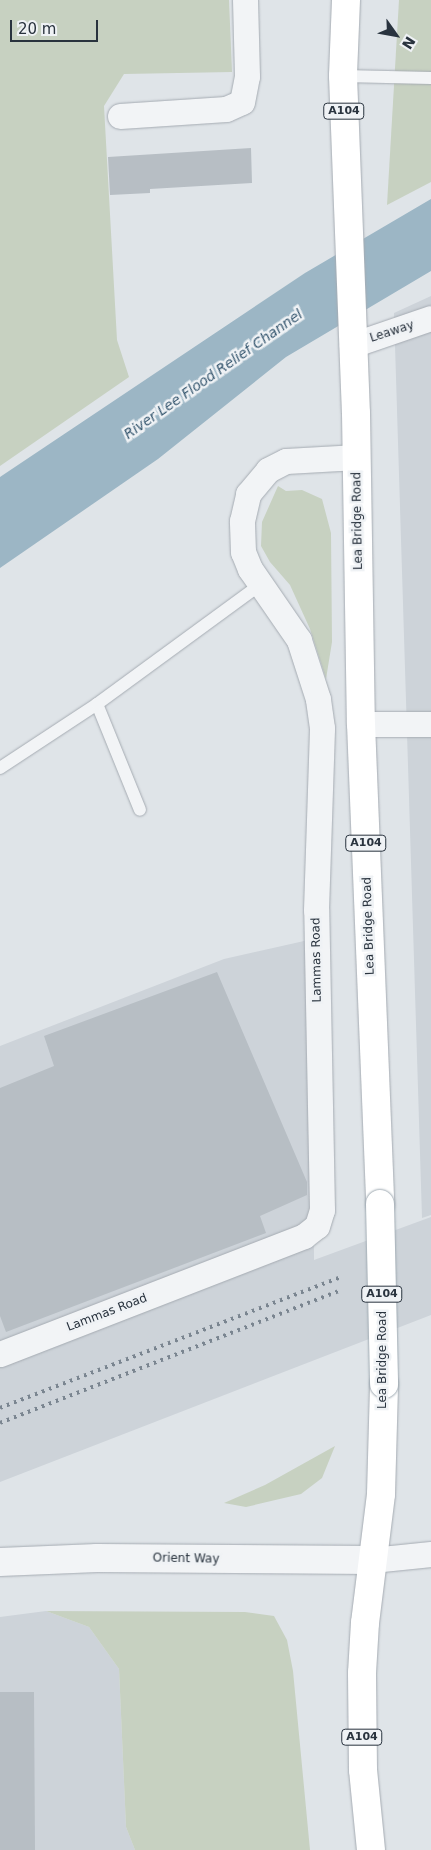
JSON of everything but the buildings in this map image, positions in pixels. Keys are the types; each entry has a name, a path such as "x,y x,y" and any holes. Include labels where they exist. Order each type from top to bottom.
{"main road":[{"name":"Lea Bridge Road","path":"346,0 343,76 357,456 361,724 380,1204 384,1384 381,1494 372,1560 362,1673 363,1770 371,1850"}],"street":[{"path":"120,116 226,109 242,102 247,76 245,0"},
{"name":"Leaway","path":"352,334 431,318"},
{"name":"Lammas Road","path":"0,1354 304,1236 317,1226 322,1210 316,910 322,728 318,699 300,640 250,569 241,538 243,508 255,482 268,470 286,461 357,456"},
{"path":"361,724 431,724"},
{"path":"372,1560 431,1554"},
{"name":"Orient Way","path":"0,1562 97,1558 372,1560"}],"lane":[{"path":"343,76 431,78"},
{"path":"0,768 97,704 261,584"},
{"path":"97,704 140,810"}],"shaded area":[{"path":"431,296 431,1215 422,1218 394,313"},
{"path":"313,939 314,1260 431,1217 431,1315 0,1482 0,1046 224,959"},
{"path":"46,1611 89,1627 119,1669 126,1827 135,1850 0,1850 0,1617"}],"green space":[{"path":"0,0 229,0 232,72 124,74 104,106 117,340 129,377 0,466"},
{"path":"399,0 431,0 431,182 387,205"},
{"path":"278,486 286,491 302,490 322,499 331,533 332,642 326,679 310,629 290,585 270,562 261,546 262,522"},
{"path":"335,1446 322,1478 301,1494 246,1507 224,1503 265,1485"},
{"path":"46,1611 245,1612 274,1616 287,1640 293,1671 310,1850 135,1850 126,1827 119,1669 89,1627"}],"water":[{"name":"River Lee Flood Relief Channel","path":"431,199 431,271 286,357 158,459 0,568 0,477 305,273"}],"railway":[{"path":"0,1408 339,1278"},
{"path":"0,1423 339,1291"}]}
